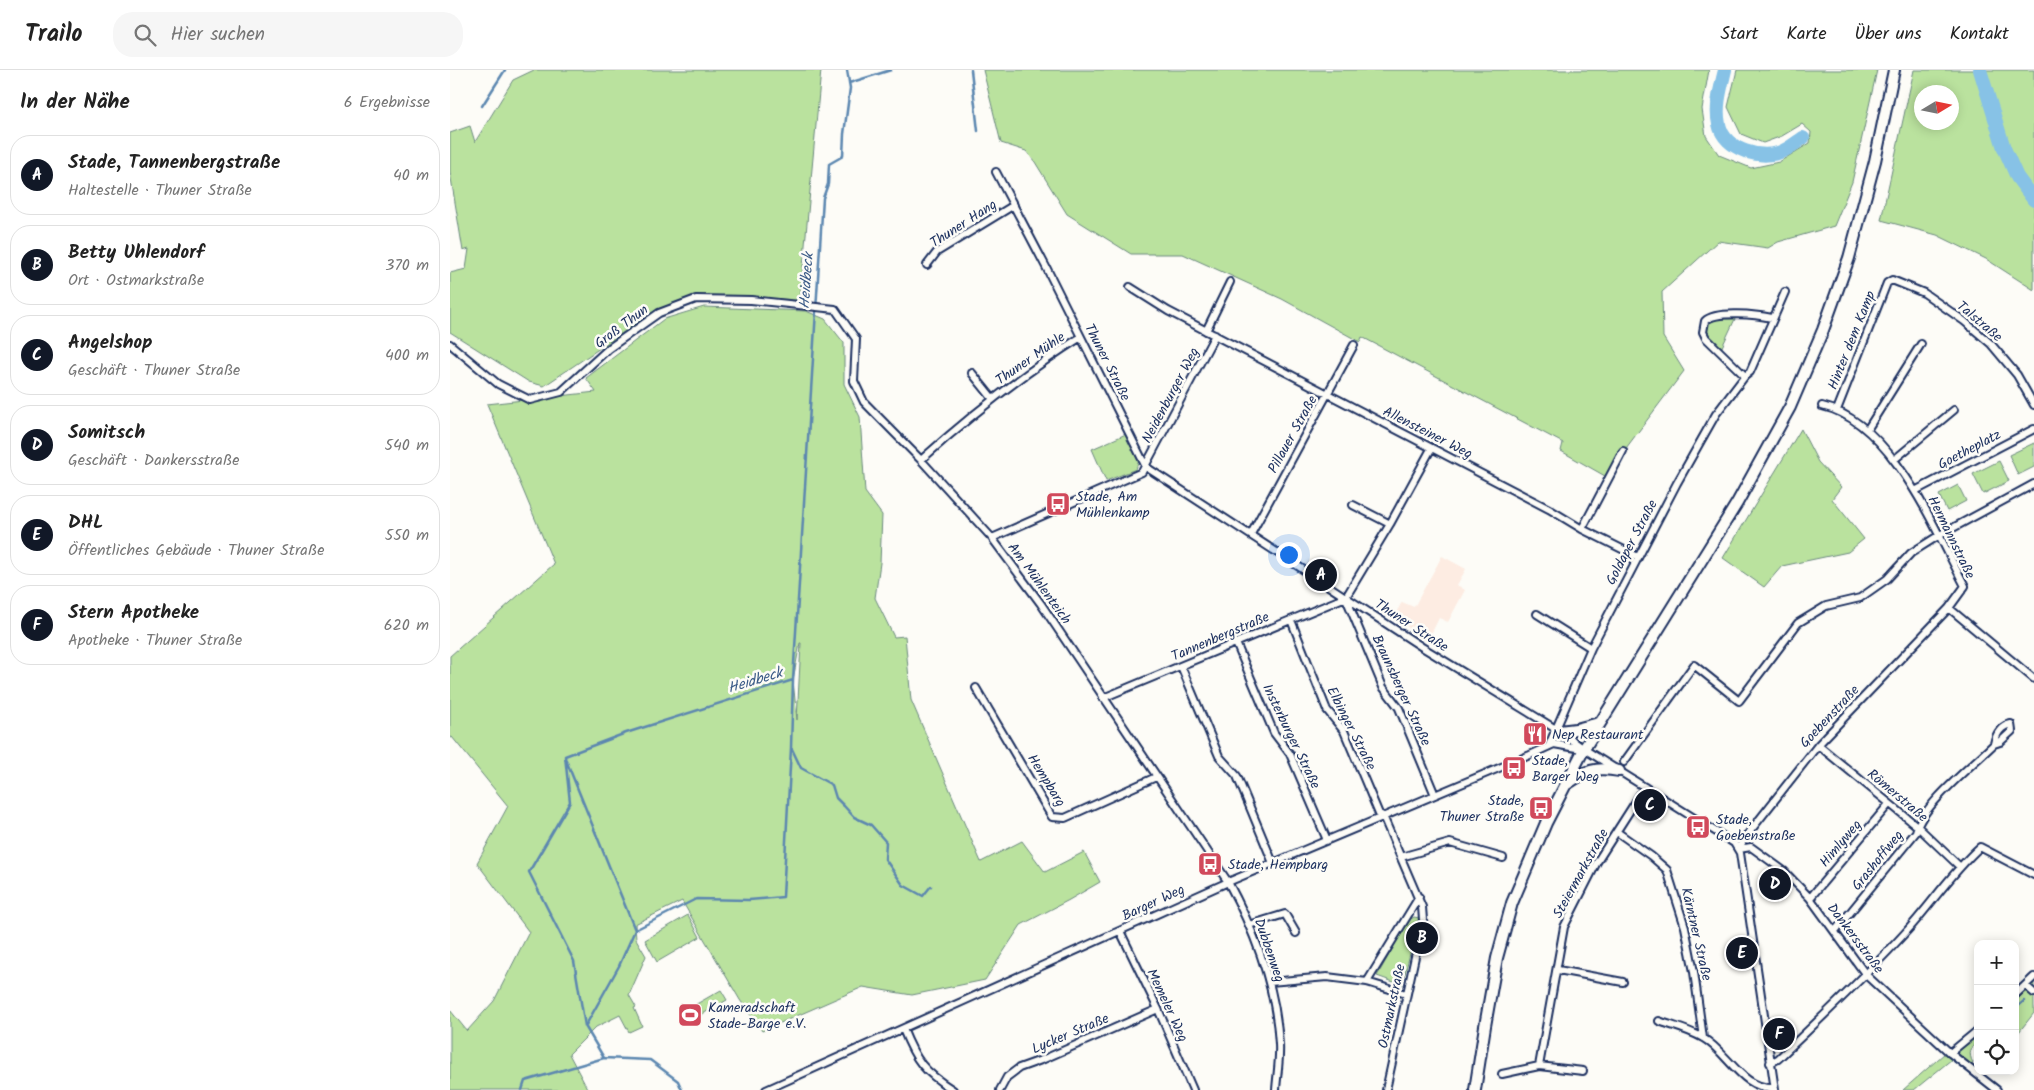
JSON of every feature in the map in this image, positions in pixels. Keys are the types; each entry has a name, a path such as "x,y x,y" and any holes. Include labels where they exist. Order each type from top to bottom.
{"main road":[{"path":"1476,1090 1497,958 1512,903 1546,823 1584,749 1746,487 1790,407 1810,364 1836,296 1856,233 1875,161 1894,70"},
{"path":"1558,730 1576,729 1599,723"},
{"path":"1564,786 1590,770 1622,766"}],"street":[{"name":"Thuner Straße","path":"996,172 1146,467 1346,597 1558,730 1584,749 1622,766 1645,787 1734,843 1738,849"},
{"name":"Thuner Hang","path":"927,265 937,252 1014,205"},
{"name":"Talstraße","path":"1889,280 1924,293 1964,321 1991,344 2018,375 2034,405"},
{"name":"Hinter dem Kamp","path":"1836,410 1889,280"},
{"path":"1206,330 1230,282"},
{"name":"Allensteiner Weg","path":"1130,287 1168,311 1638,557"},
{"name":"Goldaper Straße","path":"1549,745 1558,730 1591,648 1638,557 1716,414 1750,372 1785,292"},
{"name":"Groß Thun","path":"450,344 498,384 530,400 561,392 608,349 659,313 696,299 751,300 835,309"},
{"name":"Am Mühlenteich","path":"835,309 856,339 854,381 864,402 921,460 992,538 1041,604 1228,882"},
{"path":"1745,376 1706,338 1703,332 1705,320 1714,316 1758,315 1772,318"},
{"name":"Neidenburger Weg","path":"1146,467 1215,335"},
{"name":"Thuner Mühle","path":"921,460 993,399 1051,356 1081,337"},
{"path":"1867,430 1921,344"},
{"name":"Pillauer Straße","path":"1251,534 1354,345"},
{"name":"Thuner Mühle","path":"972,372 993,399"},
{"name":"Hermannstraße","path":"1822,406 1836,410 1867,430 1895,459 1915,492 1965,586 1949,608"},
{"path":"1895,459 1954,410"},
{"name":"Goetheplatz","path":"1915,492 2034,429"},
{"path":"1346,597 1390,524 1431,448"},
{"path":"1582,529 1606,480 1623,451"},
{"path":"992,538 1142,472 1146,467"},
{"path":"1622,766 1694,665 1739,701 1798,623 1826,606 1860,598 1887,579 1911,553 1938,536 2034,484"},
{"path":"1353,505 1390,524"},
{"name":"Tannenbergstraße","path":"1103,698 1346,597"},
{"name":"Braunsberger Straße","path":"1346,597 1383,687 1399,708 1435,795"},
{"path":"1949,608 2034,679"},
{"name":"Goebenstraße","path":"1738,849 1818,745 1949,608"},
{"path":"1537,614 1591,648"},
{"name":"Elbinger Straße","path":"1292,620 1327,710 1344,731 1379,814 1383,816"},
{"name":"Insterburger Straße","path":"1236,643 1274,733 1290,754 1327,840"},
{"path":"1182,666 1219,756 1238,776 1272,863"},
{"name":"Hempbarg","path":"976,688 1052,817 1065,818 1156,777"},
{"path":"1549,745 1556,744 1584,749"},
{"name":"Grashoffweg","path":"1835,930 1916,832 1919,821 1939,797 1994,744"},
{"name":"Barger Weg","path":"766,1090 784,1087 903,1029 1228,882 1530,755 1549,745"},
{"name":"Römerstraße","path":"1818,745 1917,826 1959,866"},
{"name":"Steiermarkstraße","path":"1539,1066 1558,970 1564,927 1597,862 1645,787"},
{"name":"Himlyweg","path":"1810,898 1889,804"},
{"name":"Ostmarkstraße","path":"1383,816 1419,897 1423,920 1386,1090"},
{"name":"Kärntner Straße","path":"1617,832 1667,870 1685,927 1694,972 1703,1038"},
{"path":"1401,857 1450,843 1503,858"},
{"name":"Dankersstraße","path":"1738,849 1751,847 1784,871 1810,898 1866,975 1950,1053 1997,1090"},
{"path":"1770,1063 1778,1059 1866,975 1906,932 1959,866 1980,847 2031,873 2034,864"},
{"path":"1660,1021 1703,1038 1752,1084 1765,1089 1774,1089 1738,849"},
{"name":"Dubbenweg","path":"1228,882 1249,925 1270,982 1279,1045 1276,1090"},
{"name":"Ostmarkstraße","path":"1367,982 1419,897"},
{"path":"1249,925 1285,914 1296,932"},
{"name":"Memeler Weg","path":"1120,932 1158,1009 1191,1090"},
{"path":"1558,970 1623,982"},
{"path":"1270,982 1327,977 1367,982 1406,994"},
{"path":"2019,992 2034,977"},
{"path":"2026,986 2034,993"},
{"name":"Lycker Straße","path":"1000,1090 1007,1077 1019,1068 1158,1009"},
{"path":"903,1029 914,1056 933,1078 953,1090"},
{"path":"1950,1053 1974,1033"},
{"path":"1502,1074 1539,1066 1583,1071"},
{"path":"1191,1090 1199,1090"}],"shaded area":[{"path":"1442,556 1466,569 1457,585 1465,590 1448,622 1439,618 1428,640 1393,618 1402,602 1414,607"}],"green space":[{"path":"534,70 821,70 800,300 696,295 656,310 544,386 529,382 450,332 450,273 466,269 469,249 463,251 450,172 450,133 470,126 475,142 513,80"},
{"path":"983,70 1709,70 1702,109 1706,136 1719,155 1751,168 1779,162 1810,143 1811,132 1802,124 1782,136 1763,143 1741,134 1728,107 1737,70 1877,70 1852,182 1834,226 1778,242 1768,248 1718,241 1662,292 1663,337 1684,371 1605,476 1561,451 1563,443 1362,337 1360,342 1282,299 1183,254 1131,254 1067,214 1035,162 1026,151 1001,143"},
{"path":"1914,70 2034,70 2034,290 1986,259 1937,235 1881,220"},
{"path":"704,307 806,311 825,319 844,343 844,384 860,417 865,492 882,515 880,563 875,598 894,637 905,636 911,700 981,862 1022,841 1045,872 1084,852 1100,882 1021,925 985,980 912,995 863,987 762,1031 740,1000 682,901 635,924 636,939 646,956 629,995 636,1007 634,1008 642,1026 629,1032 620,1015 596,1027 569,1054 588,1090 450,1090 450,1010 467,1031 494,1001 529,932 477,863 508,806 452,737 450,738 450,656 554,564 487,404 596,392 586,378 664,319","holes":["801,643 797,720 793,680"]},
{"path":"1715,319 1735,319 1721,349 1706,332 1706,324"},
{"path":"1801,429 1818,462 1841,487 1832,499 1864,539 1848,552 1782,566 1764,587 1723,558"},
{"path":"1126,434 1139,460 1136,469 1106,481 1092,449"},
{"path":"2034,443 2034,467 2018,475 2009,455"},
{"path":"1999,461 2009,481 1983,494 1973,474"},
{"path":"1958,485 1966,501 1947,511 1939,495"},
{"path":"688,915 700,937 657,962 645,940"},
{"path":"1414,917 1419,918 1402,985 1377,976 1409,920"},
{"path":"2034,982 2034,1013 2019,1032 2019,1030 2019,998"},
{"path":"721,990 727,1000 699,1016 693,1006"},
{"path":"1974,1037 1974,1045 1971,1051 1973,1063 1971,1066 1957,1055 1914,1090 1903,1090 1945,1053 1950,1057"}],"waterway":[{"path":"482,106 505,70"},
{"name":"Heidbeck","path":"682,1090 678,1081 650,1060 604,1058 585,1026 574,961 529,872 570,802 565,756 626,733 793,680 823,198 828,184 829,164 843,156 850,88 847,70"},
{"path":"849,83 891,70"},
{"path":"971,70 978,131"},
{"path":"1725,70 1719,97 1718,117 1722,133 1728,141 1745,151 1765,155 1783,151 1803,138"},
{"path":"1980,70 2004,148 2017,177 2034,200"},
{"path":"586,1025 619,966 635,930 696,899 749,900 783,897 793,680"},
{"path":"792,749 801,768 832,785 836,798 854,817 871,825 886,842 885,859 903,885 923,896 931,886"},
{"path":"566,760 635,930"},
{"path":"2019,1005 2024,1001"},
{"path":"522,1090 525,1081 604,1058"}],"place":[{"name":"Stade, Am Mühlenkamp","path":"1058,504"},
{"name":"Stade, Tannenbergstraße","path":"1321,575"},
{"name":"Nep Restaurant","path":"1535,734"},
{"name":"Stade, Barger Weg","path":"1514,768"},
{"name":"Angelshop","path":"1650,805"},
{"name":"Stade, Thuner Straße","path":"1541,808"},
{"name":"Stade, Goebenstraße","path":"1698,827"},
{"name":"Stade, Hempbarg","path":"1210,864"},
{"name":"Somitsch","path":"1775,884"},
{"name":"Betty Uhlendorf","path":"1422,938"},
{"name":"DHL","path":"1742,953"},
{"name":"Kameradschaft Stade-Barge e.V.","path":"690,1015"},
{"name":"Stern Apotheke","path":"1779,1034"}]}
